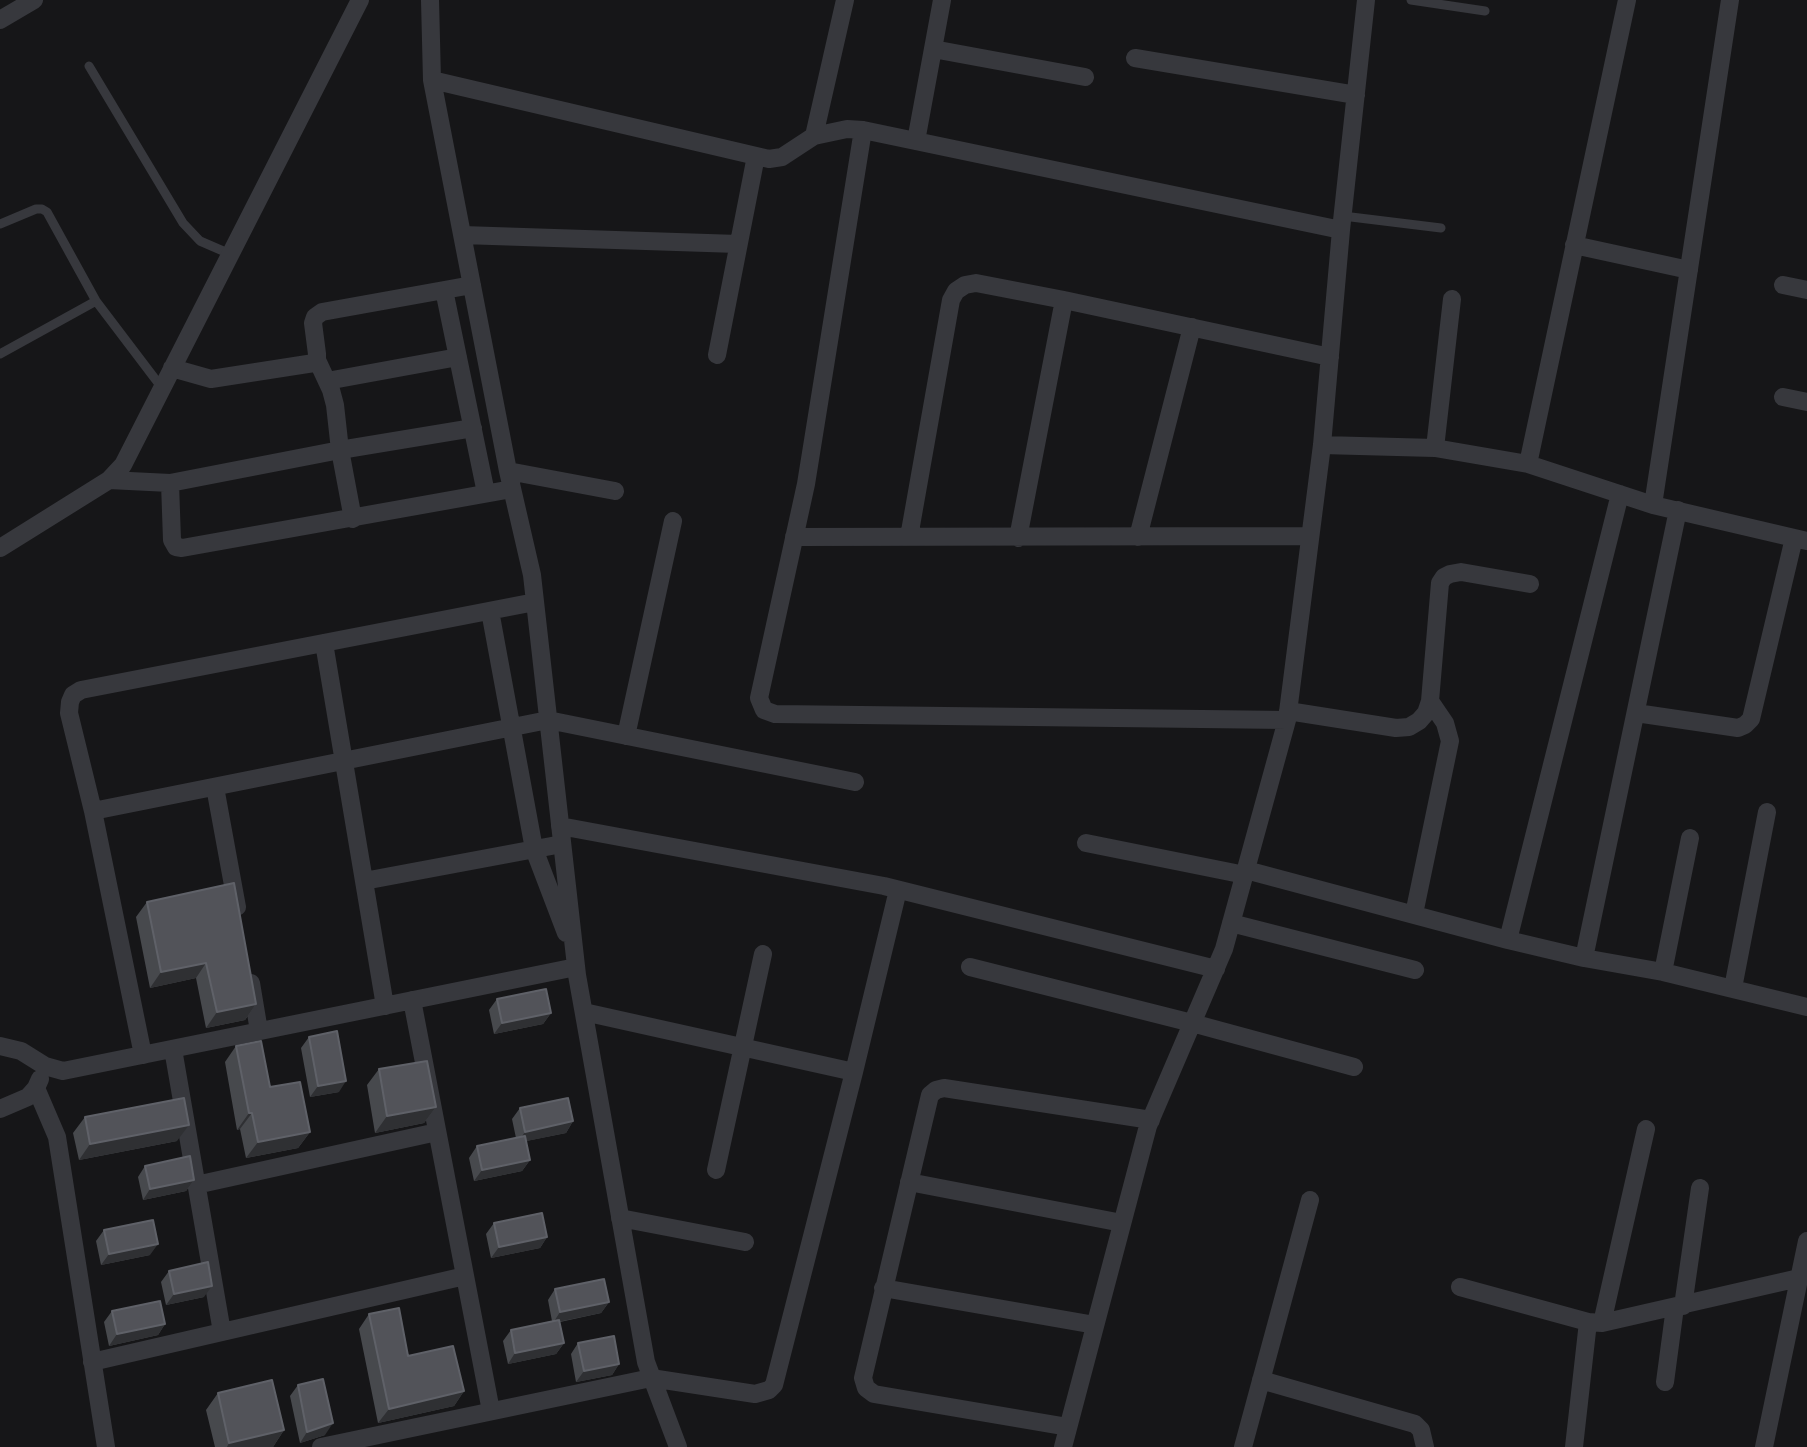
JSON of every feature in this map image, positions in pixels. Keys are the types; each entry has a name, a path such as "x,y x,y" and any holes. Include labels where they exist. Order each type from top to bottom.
{"street":[{"path":"0,20 34,0"},
{"path":"430,0 432,80 510,480 529,559 584,1013 646,1362 678,1447"},
{"path":"814,136 845,0"},
{"path":"916,141 942,0"},
{"path":"1063,1447 1150,1119 1216,969 1287,715 1322,445 1366,0"},
{"path":"1528,464 1627,0"},
{"path":"1653,505 1730,0"},
{"path":"0,548 109,480 123,465 357,2"},
{"path":"933,49 1085,77"},
{"path":"1135,58 1356,95"},
{"path":"432,80 769,159 782,157 814,136 863,130 1342,223"},
{"path":"863,130 806,484 759,698 764,710 775,714 1287,715 1396,728 1409,727 1419,722 1430,701 1440,583 1444,577 1450,573 1461,572 1530,584"},
{"path":"717,355 756,156"},
{"path":"462,235 738,244"},
{"path":"1574,245 1689,270"},
{"path":"909,537 951,300 956,291 965,285 976,283 1064,300 1330,357"},
{"path":"353,519 335,405 317,360 313,323 315,317 322,312 472,285"},
{"path":"1783,285 1807,290"},
{"path":"444,290 486,494"},
{"path":"1435,447 1452,299"},
{"path":"1018,538 1064,300"},
{"path":"1138,537 1192,327"},
{"path":"327,381 458,357"},
{"path":"172,368 202,378 221,378 314,363 317,360"},
{"path":"1783,397 1807,402"},
{"path":"109,480 170,483 340,450 473,428"},
{"path":"1322,445 1435,447 1528,464 1653,505 1801,539 1751,719 1738,728 1636,713"},
{"path":"170,483 172,540 176,547 182,548 486,494 510,480 615,491"},
{"path":"1508,940 1620,494"},
{"path":"1584,958 1678,510"},
{"path":"626,736 673,521"},
{"path":"794,537 1310,536"},
{"path":"144,1055 93,811 69,713 69,702 73,695 81,690 535,602"},
{"path":"490,611 534,849 576,963"},
{"path":"324,643 385,1006"},
{"path":"1414,914 1450,741 1445,723 1430,701"},
{"path":"93,811 548,720 855,782"},
{"path":"215,787 240,923"},
{"path":"1733,988 1767,812"},
{"path":"364,881 534,849 561,835 898,890 1216,969"},
{"path":"1663,972 1690,838"},
{"path":"1086,843 1245,872 1508,940 1584,958 1663,972 1807,1007"},
{"path":"321,1447 651,1378 755,1394 769,1390 774,1385 898,890"},
{"path":"1231,923 1415,970"},
{"path":"716,1170 763,954"},
{"path":"247,963 259,1031"},
{"path":"0,1046 21,1051 46,1066 63,1071 385,1006 576,963"},
{"path":"970,967 1354,1067"},
{"path":"412,1000 491,1411"},
{"path":"584,1013 854,1072"},
{"path":"173,1049 222,1332"},
{"path":"0,1109 27,1097 36,1088 46,1066"},
{"path":"36,1088 57,1137 106,1447"},
{"path":"1069,1427 874,1394 866,1388 863,1378 930,1096 936,1090 944,1088 1150,1119"},
{"path":"1574,1447 1595,1322 1646,1129"},
{"path":"196,1185 437,1132"},
{"path":"909,1182 1122,1223"},
{"path":"1665,1382 1700,1188"},
{"path":"1243,1447 1310,1200"},
{"path":"620,1218 745,1242"},
{"path":"1764,1447 1807,1241"},
{"path":"92,1362 465,1276"},
{"path":"1460,1287 1595,1322 1679,1307 1799,1278"},
{"path":"883,1288 1096,1325"},
{"path":"1261,1380 1415,1424 1421,1430 1425,1447"}],"lane":[{"path":"1411,0 1485,11"},
{"path":"89,66 183,223 200,241 230,254"},
{"path":"0,224 36,209 47,212 96,301 162,388"},
{"path":"1342,223 1441,228"},
{"path":"0,354 96,301"}],"building":[{"path":"234,883 256,1004 217,1012 206,963 161,972 147,902"},
{"path":"546,989 551,1013 502,1023 497,999"},
{"path":"337,1031 346,1081 318,1086 309,1037"},
{"path":"261,1041 270,1087 300,1082 310,1132 258,1142 252,1113 249,1113 236,1046"},
{"path":"427,1061 436,1107 387,1116 379,1069"},
{"path":"184,1098 189,1125 90,1144 85,1117"},
{"path":"568,1098 573,1121 525,1132 520,1108"},
{"path":"525,1136 530,1160 482,1170 477,1146"},
{"path":"190,1156 194,1180 150,1189 145,1166"},
{"path":"542,1213 547,1237 499,1247 494,1223"},
{"path":"153,1220 158,1244 109,1254 104,1230"},
{"path":"208,1262 212,1286 174,1294 169,1271"},
{"path":"604,1279 609,1302 560,1312 555,1289"},
{"path":"160,1301 165,1324 117,1334 112,1311"},
{"path":"399,1308 408,1356 453,1346 464,1391 389,1409 369,1314"},
{"path":"559,1320 564,1343 515,1353 511,1330"},
{"path":"614,1336 619,1364 584,1371 578,1343"},
{"path":"323,1379 333,1423 307,1432 298,1385"},
{"path":"272,1380 284,1430 229,1443 218,1393"}]}
